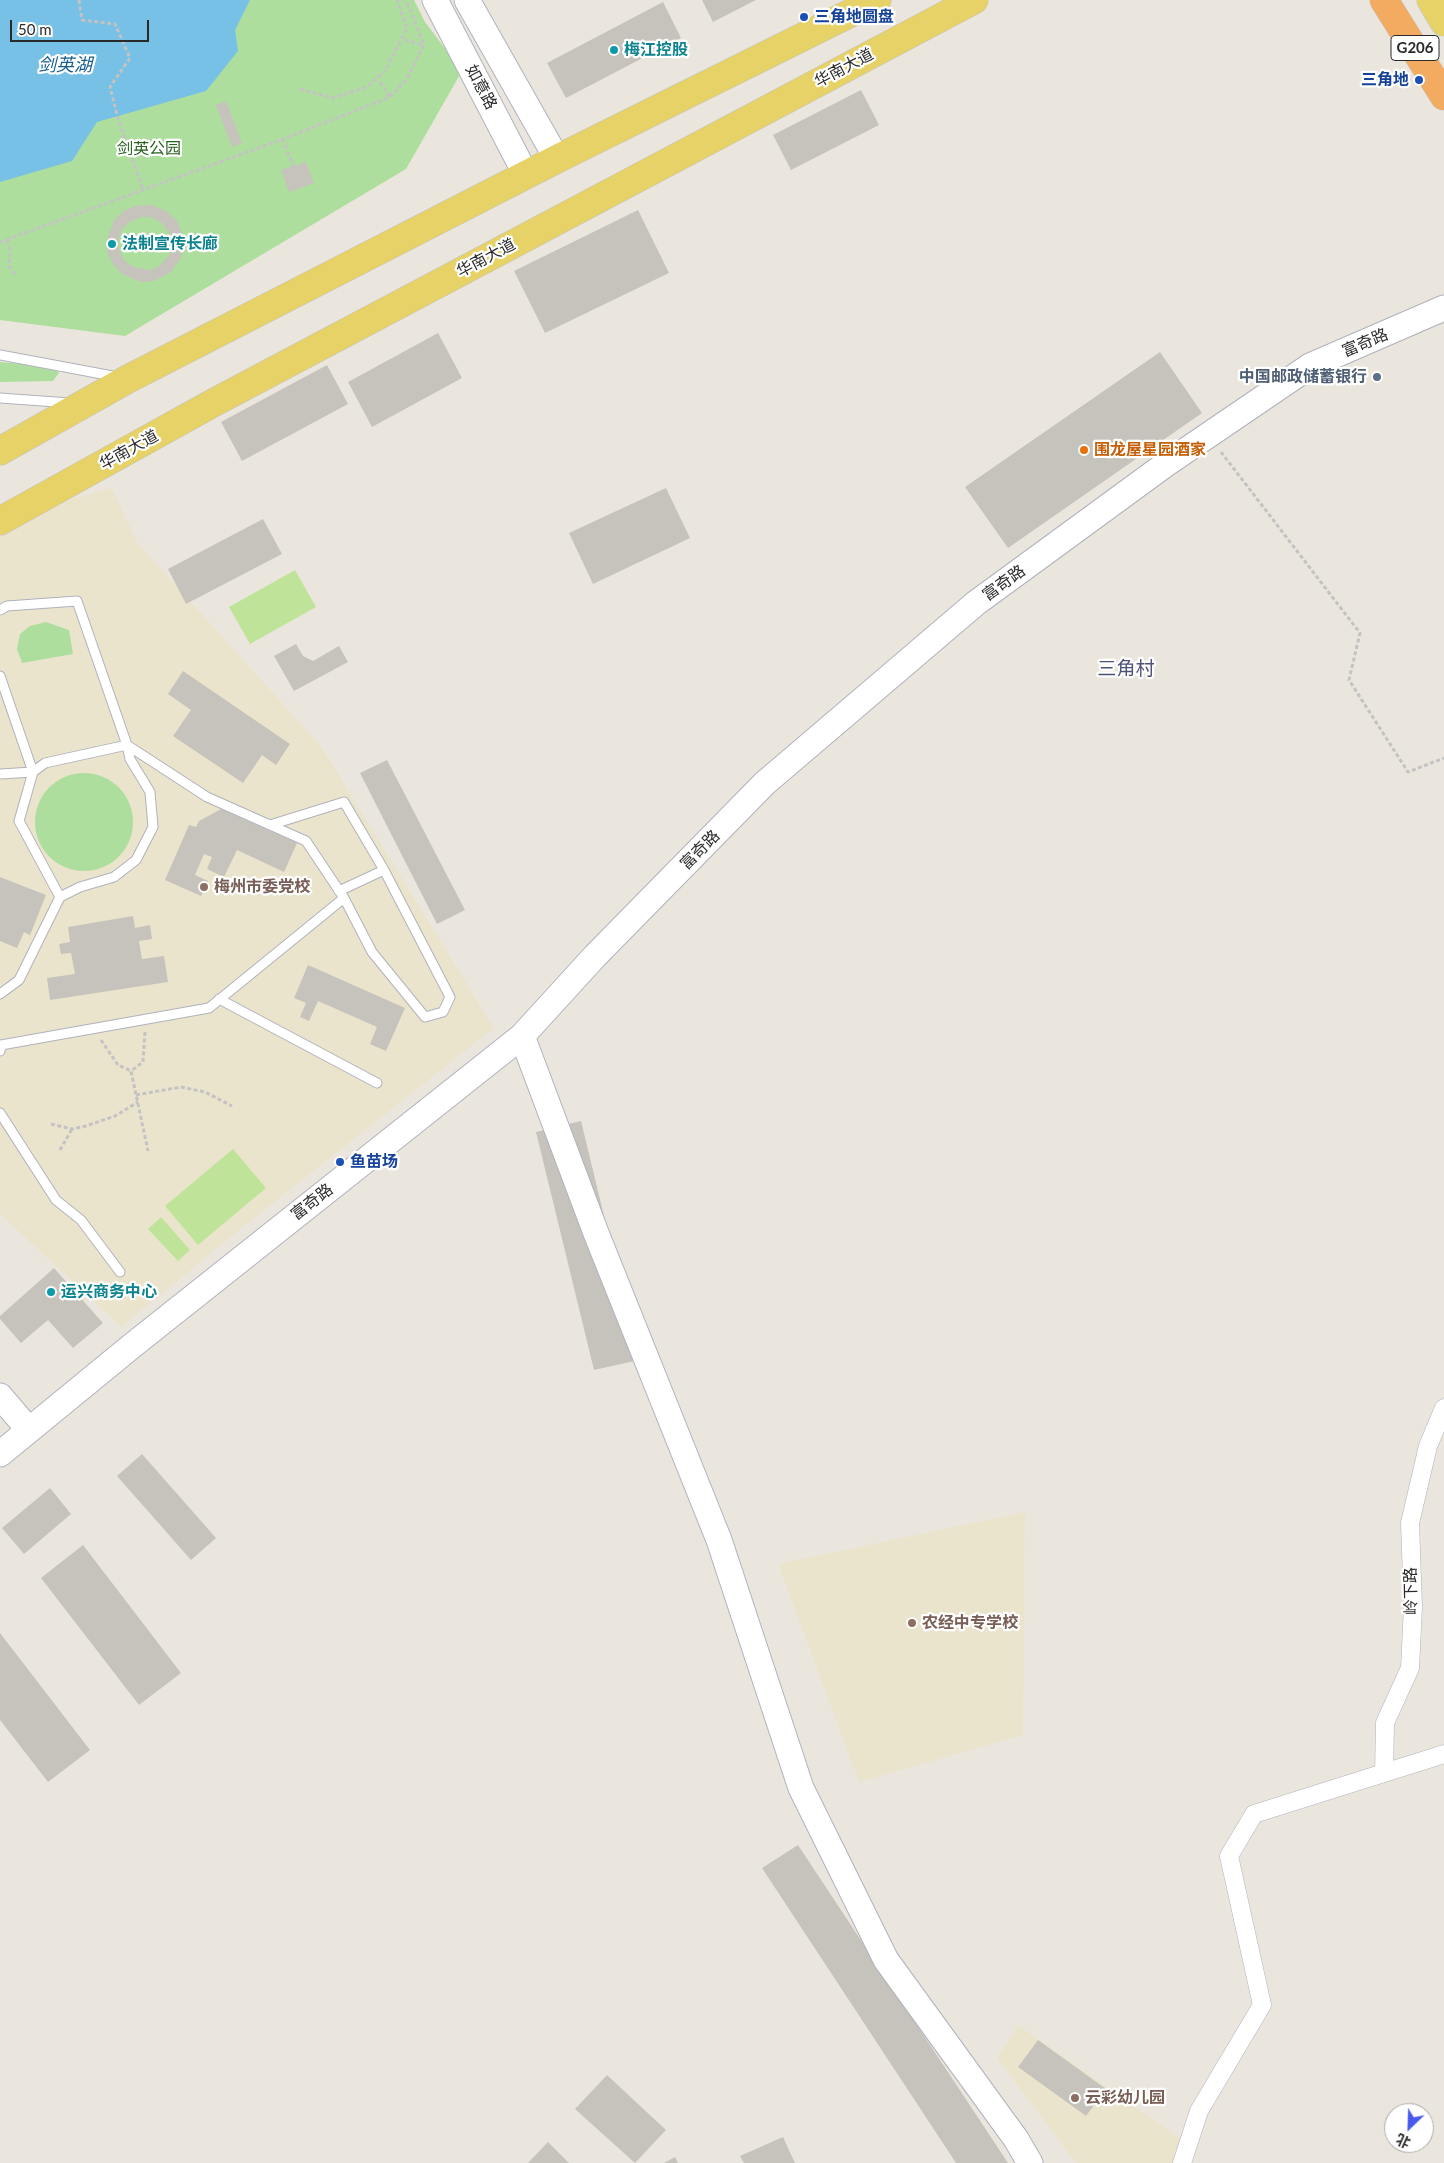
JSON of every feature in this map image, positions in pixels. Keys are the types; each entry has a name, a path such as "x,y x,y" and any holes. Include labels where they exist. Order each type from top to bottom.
{"highway":[{"name":"G206","path":"1384,0 1444,96"}],"main road":[{"path":"0,451 128,379 557,159 877,0"},
{"name":"华南大道","path":"0,520 222,399 974,0"},
{"path":"1431,0 1444,22"}],"street":[{"name":"如意路","path":"435,0 526,175"},
{"name":"如意路","path":"467,0 557,159"},
{"name":"富奇路","path":"0,1454 522,1036 595,956 765,783 976,603 1208,436 1310,366 1444,308"},
{"path":"522,1036 596,1233 719,1540 801,1788 886,1960 1016,2139 1030,2163"},
{"path":"0,1396 29,1430"},
{"name":"岭下路","path":"1384,1773 1385,1724 1410,1668 1412,1607 1410,1523 1428,1446 1444,1408"},
{"path":"1182,2163 1200,2111 1262,2005 1229,1856 1254,1814 1444,1754"}],"lane":[{"path":"0,355 128,379"},
{"path":"0,398 83,404"},
{"path":"0,610 7,606 77,601 127,744 130,759 150,792 153,827 136,860 114,877 80,887 60,897 19,980 0,994"},
{"path":"0,676 33,772"},
{"path":"60,897 19,821 33,772 44,763 127,744 207,797 270,825 306,841 341,894 372,952 425,1017 443,1012 450,997 384,870 344,802 270,825"},
{"path":"0,774 33,772"},
{"path":"0,1051 1,1045 209,1008 341,894 384,870"},
{"path":"219,999 377,1083"},
{"path":"0,1113 56,1200 81,1220 120,1272"}],"path":[{"path":"79,0 82,20 114,24 130,58 110,87 119,122 143,189"},
{"path":"300,89 333,98 367,87 385,71 407,28 397,0"},
{"path":"0,242 283,139 390,97 406,80 424,45 406,0"},
{"path":"405,40 424,45"},
{"path":"380,82 390,97"},
{"path":"283,139 293,166"},
{"path":"7,240 10,249 9,266 15,275"},
{"path":"1208,436 1360,633 1349,680 1408,772 1444,758"},
{"path":"131,1071 143,1062 145,1032"},
{"path":"99,1036 118,1064 131,1071"},
{"path":"131,1071 148,1151"},
{"path":"136,1096 181,1087 205,1092 232,1106"},
{"path":"51,1124 72,1129 115,1116 138,1102"},
{"path":"60,1150 72,1129"}],"shaded area":[{"name":"梅州市委党校","path":"112,488 137,542 321,746 494,1028 237,1232 121,1327 0,1214 0,519"},
{"name":"农经中专学校","path":"1025,1512 1023,1735 859,1782 778,1564"},
{"name":"云彩幼儿园","path":"1018,2025 1181,2139 1173,2163 1076,2163 997,2058"}],"green space":[{"name":"剑英公园","path":"0,0 414,0 425,22 462,71 406,169 125,336 0,320"},
{"path":"0,362 53,367 59,373 53,381 0,382"},
{"path":"295,570 316,607 250,644 229,607"},
{"path":"46,622 69,630 73,654 22,663 17,649 20,634 30,626"},
{"path":"84,773 103,776 119,787 130,803 133,822 130,841 119,857 103,868 84,871 65,868 49,857 38,841 35,822 38,803 49,787 65,776"},
{"path":"233,1149 266,1188 198,1245 165,1206"},
{"path":"161,1217 190,1250 178,1261 148,1229"}],"water":[{"name":"剑英湖","path":"0,0 250,0 235,30 238,51 206,91 97,122 72,161 0,182"}],"building":[{"path":"702,0 756,0 713,22"},
{"name":"梅江控股","path":"663,2 681,38 566,98 547,63"},
{"path":"861,90 879,125 791,170 773,135"},
{"path":"226,101 242,143 232,147 216,105"},
{"path":"306,162 314,183 289,192 281,170"},
{"name":"法制宣传长廊","path":"151,205 166,211 178,222 183,237 184,248 181,258 171,272 154,281 141,282 122,274 113,264 107,252 107,239 114,220 124,211 135,206","holes":["141,217 150,217 162,223 172,238 169,256 159,266 151,270 133,267 123,259 118,241 122,229 129,222"]},
{"path":"638,210 669,273 545,333 514,271"},
{"path":"438,333 462,378 372,427 348,382"},
{"name":"围龙屋星园酒家","path":"1160,352 1202,413 1008,548 965,487"},
{"path":"327,365 348,404 242,461 221,422"},
{"path":"666,488 690,538 593,584 569,533"},
{"path":"263,519 282,554 186,604 168,569"},
{"path":"296,644 303,656 313,661 339,646 348,662 294,691 274,656"},
{"path":"183,671 290,744 276,765 262,755 243,783 173,736 191,710 168,694"},
{"path":"387,760 465,910 437,924 360,773"},
{"path":"221,809 297,843 284,872 237,850 224,877 207,869 212,857 204,854 195,875 208,881 201,896 165,880 189,825 196,827 199,821"},
{"path":"0,877 46,895 30,935 24,932 17,948 0,941"},
{"path":"133,916 135,928 150,925 152,939 139,941 142,959 164,956 168,982 50,1000 47,978 75,974 71,953 61,954 59,944 70,942 68,927"},
{"path":"308,965 405,1008 386,1051 370,1044 377,1027 318,1001 309,1021 300,1017 306,1003 294,998"},
{"path":"581,1121 639,1360 594,1370 536,1132"},
{"name":"运兴商务中心","path":"54,1268 103,1323 73,1348 48,1320 21,1343 0,1319 0,1316"},
{"path":"142,1454 216,1538 191,1560 117,1476"},
{"path":"50,1488 71,1514 24,1554 2,1528"},
{"path":"83,1545 181,1673 139,1705 41,1578"},
{"path":"0,1633 90,1750 48,1782 0,1720"},
{"path":"798,1845 1008,2163 956,2163 762,1868"},
{"path":"1038,2040 1106,2089 1086,2116 1018,2067"},
{"path":"607,2075 666,2130 635,2163 575,2109"},
{"path":"783,2137 795,2163 744,2163 740,2156"},
{"path":"548,2142 569,2163 528,2163"},
{"path":"675,2157 678,2163 664,2163"}],"place":[{"name":"三角地圆盘","path":"804,17"},
{"name":"梅江控股","path":"614,50"},
{"name":"三角地","path":"1419,80"},
{"name":"法制宣传长廊","path":"112,244"},
{"name":"中国邮政储蓄银行","path":"1377,377"},
{"name":"围龙屋星园酒家","path":"1084,450"},
{"name":"梅州市委党校","path":"204,887"},
{"name":"鱼苗场","path":"340,1162"},
{"name":"运兴商务中心","path":"51,1292"},
{"name":"农经中专学校","path":"912,1623"},
{"name":"云彩幼儿园","path":"1075,2098"}],"district":[{"name":"三角村","path":"1126,669"}]}
